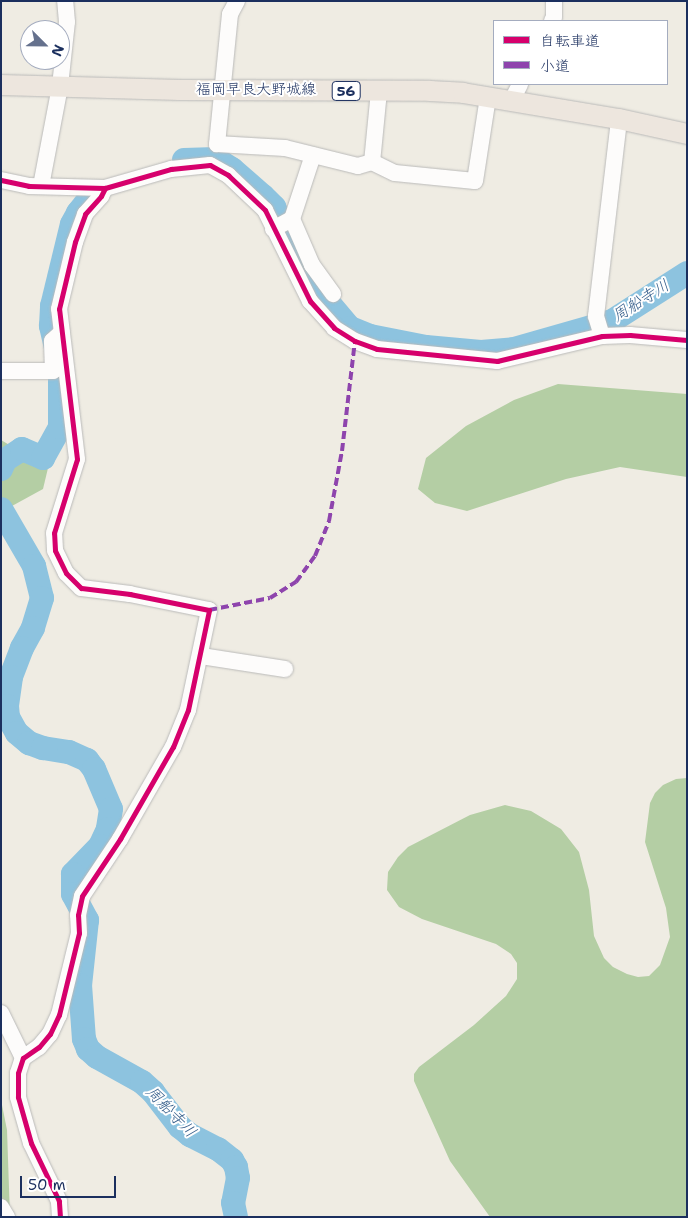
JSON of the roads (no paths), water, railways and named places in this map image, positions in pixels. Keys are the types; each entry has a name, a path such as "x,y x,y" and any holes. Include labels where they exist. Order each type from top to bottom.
{"main road":[{"name":"福岡早良大野城線","path":"1,85 463,93 619,119 687,134"}],"street":[{"path":"41,186 60,86 67,22 65,1"},
{"path":"238,1 230,14 217,144 285,148 358,166 372,162 395,173 475,182 488,97"},
{"path":"552,20 554,1"},
{"path":"511,102 520,85"},
{"path":"372,162 379,91"},
{"path":"602,336 596,316 619,119"},
{"path":"313,155 283,224 310,301 334,328 355,341 377,349 496,361 602,336 630,335 687,340"},
{"path":"1,180 41,186 99,188 172,169 210,165 228,175 265,210 283,224 333,294"},
{"path":"60,1217 59,1201 31,1142 18,1097 18,1073 23,1058 44,1040 59,1015 79,932 78,915 82,896 120,839 173,747 188,710 201,656 209,610 130,594 81,588 66,573 55,550 54,534 77,459 59,309 75,242 85,214 101,196 99,188"},
{"path":"1,371 54,370 52,341 62,332"},
{"path":"201,656 285,669"},
{"path":"1,1013 23,1058"},
{"path":"1,1207 7,1217"}],"waterway":[{"name":"周船寺川","path":"184,160 216,159 232,169 263,196 274,207 306,276 350,328 370,336 426,347 481,352 514,349 612,321 687,273"},
{"name":"周船寺川","path":"1,469 5,460 22,449 43,458 60,427 60,379 57,352 51,326 52,306 72,224 93,194"},
{"name":"周船寺川","path":"1,509 34,566 42,598 33,628 22,648 11,677 7,706 8,717 17,733 29,743 43,748 69,752 87,760 94,769 111,809 108,829 100,846 73,874 73,894 87,920 80,985 84,1039 88,1049 97,1057 142,1082 153,1092 180,1127 190,1135 218,1149 232,1160 236,1167 238,1178 233,1203 236,1217"}]}
